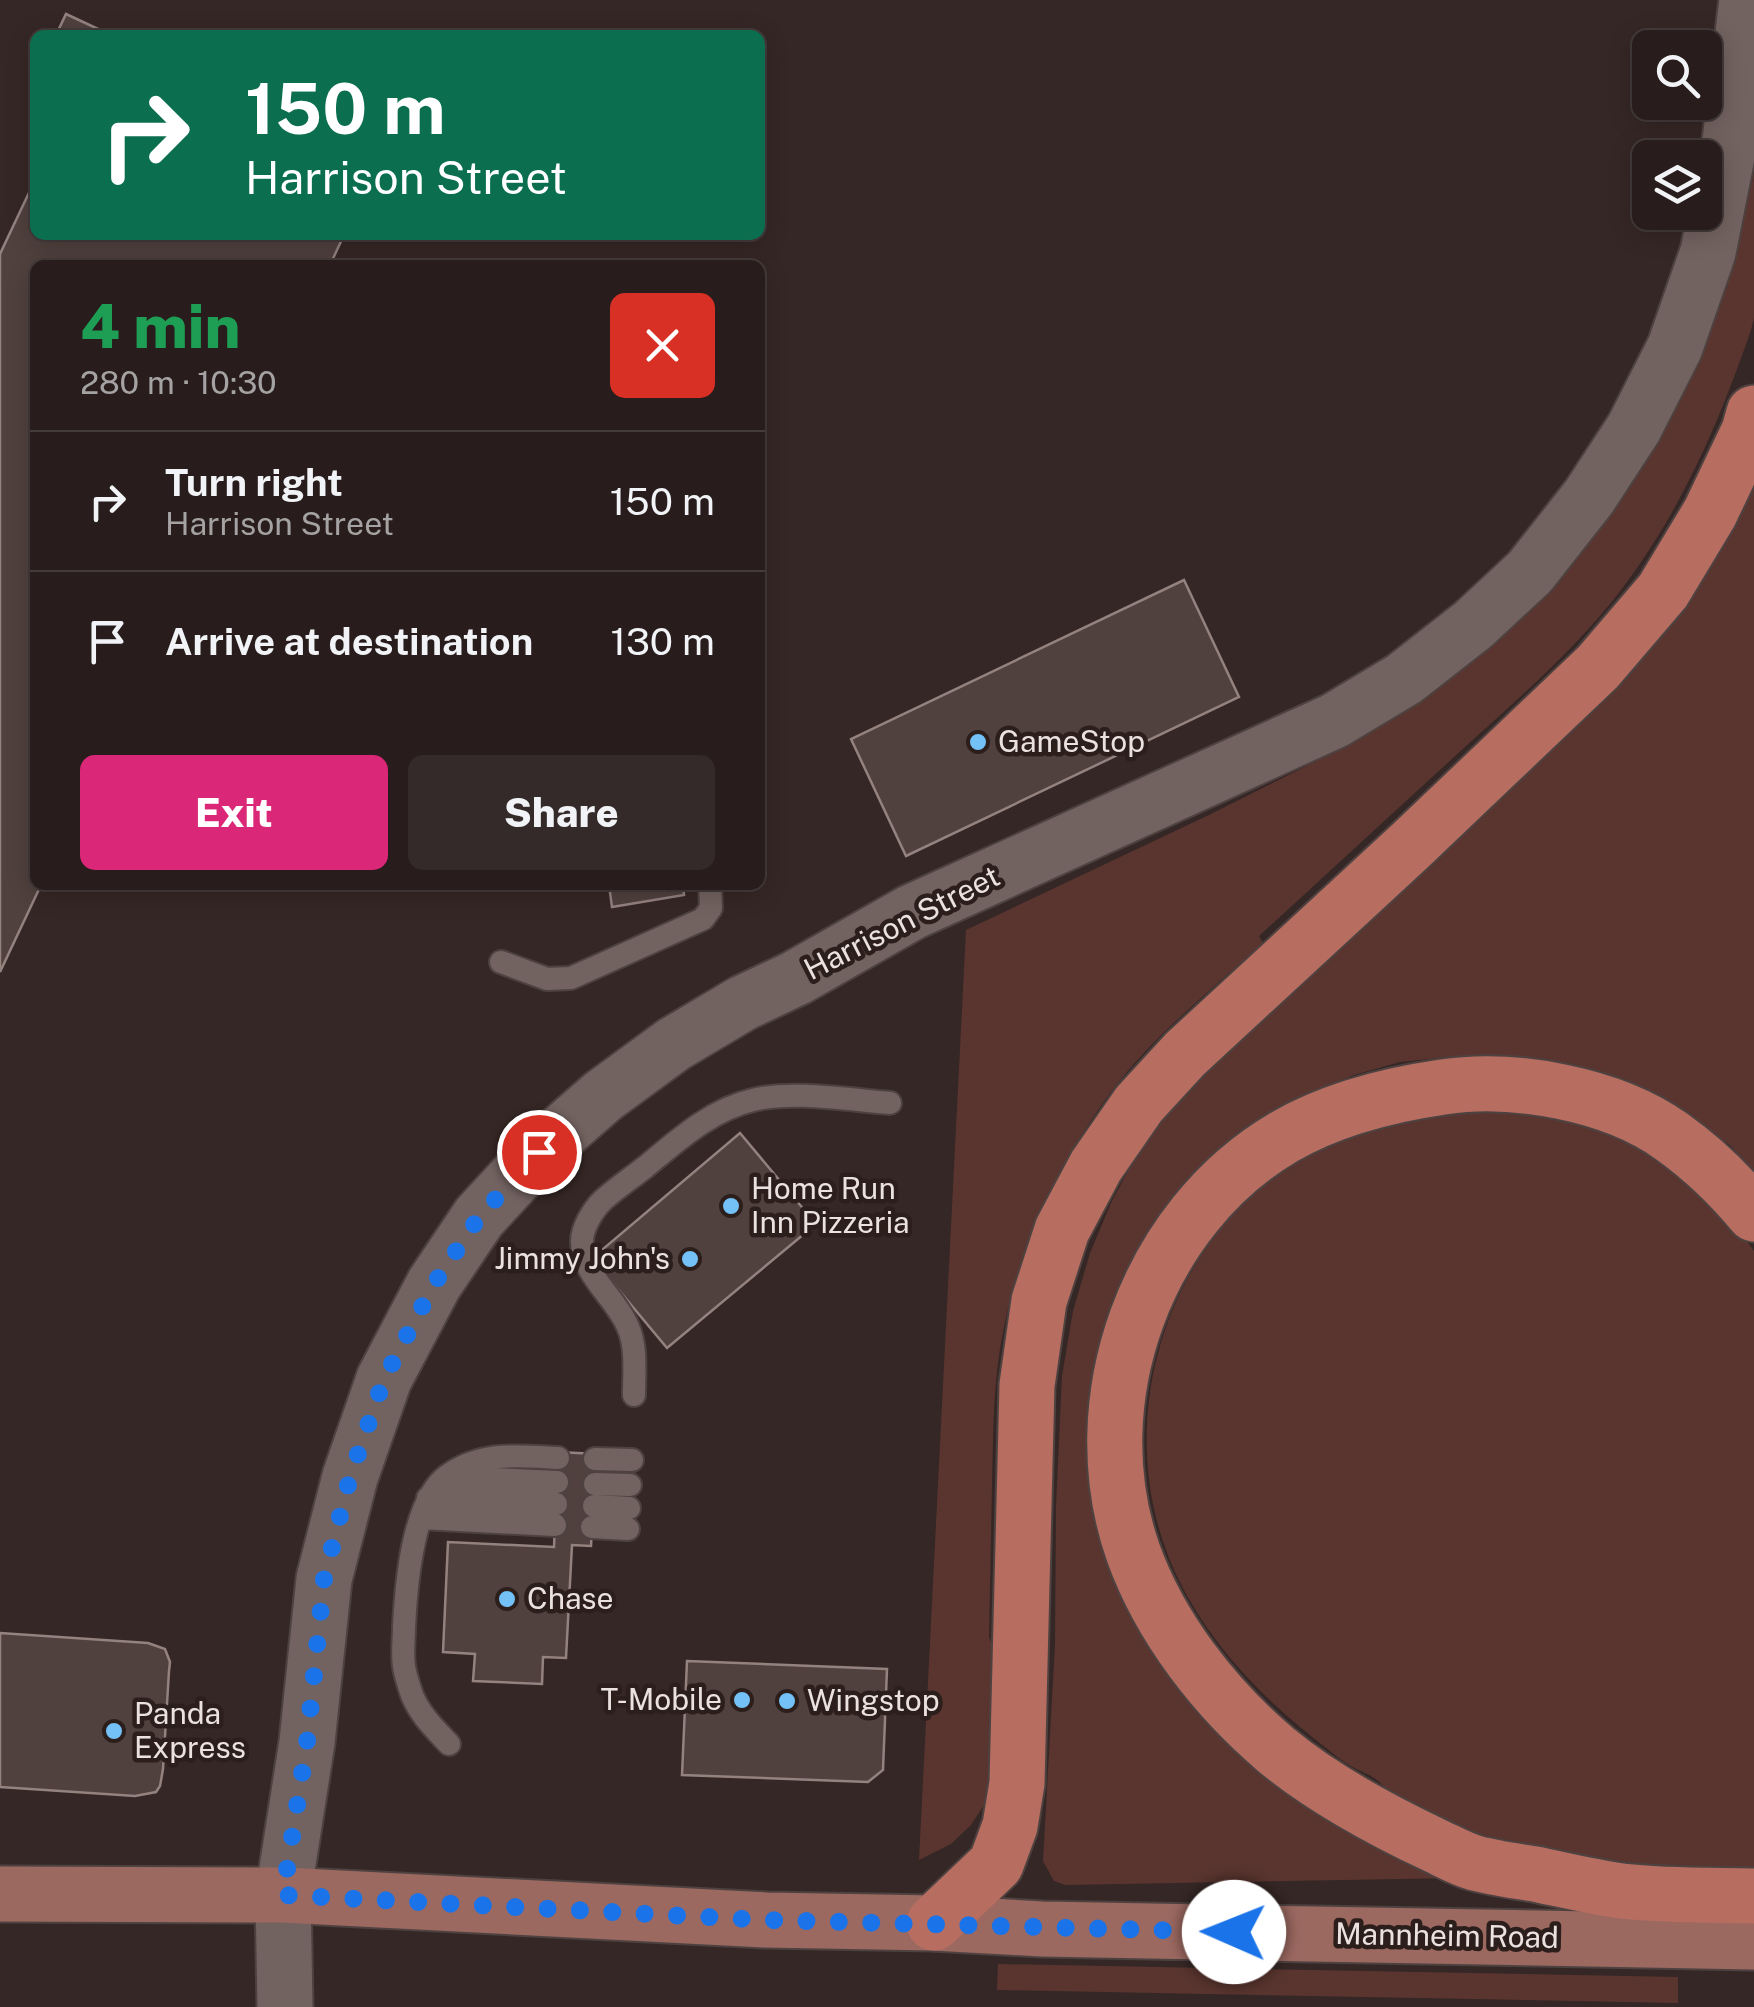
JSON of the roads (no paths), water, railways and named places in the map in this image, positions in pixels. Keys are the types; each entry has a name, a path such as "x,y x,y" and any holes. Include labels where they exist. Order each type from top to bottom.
{"highway":[{"path":"934,1924 996,1864 1010,1826 1017,1783 1027,1384 1039,1300 1062,1230 1096,1166 1139,1104 1185,1054 1598,666 1663,591 1710,513 1754,414"},
{"path":"1754,1214 1702,1160 1667,1132 1617,1108 1565,1092 1514,1084 1462,1084 1400,1093 1337,1112 1285,1136 1245,1164 1210,1197 1176,1240 1144,1298 1126,1348 1117,1404 1115,1455 1133,1551 1154,1599 1182,1646 1222,1698 1277,1750 1338,1794 1472,1862 1619,1890 1668,1918 1754,1896"}],"main road":[{"name":"Harrison Street","path":"286,2007 283,1895 307,1742 324,1579 350,1477 384,1379 434,1284 479,1217 567,1127 674,1044 912,912 1334,721 1404,679 1530,572 1589,497 1634,428 1675,346 1708,252 1730,141 1747,0"},
{"name":"Mannheim Road","path":"0,1894 283,1895 766,1920 1062,1929 1668,1918 1754,1942"}],"lane":[{"path":"501,962 547,979 571,978 702,919 711,908 710,890"},
{"path":"634,1395 630,1332 593,1276 582,1239 600,1202 702,1122 753,1100 784,1096 890,1103"},
{"path":"449,1744 426,1721 412,1697 403,1664 406,1584 425,1508 445,1477 469,1464 496,1455 558,1458"},
{"path":"595,1459 632,1460"},
{"path":"425,1508 556,1504 445,1477"},
{"path":"629,1507 594,1505 629,1507"}],"place":[{"name":"GameStop","path":"978,742"},
{"name":"Home Run Inn Pizzeria","path":"731,1206"},
{"name":"Jimmy John's","path":"690,1259"},
{"name":"Chase","path":"507,1599"},
{"name":"T-Mobile","path":"742,1700"},
{"name":"Wingstop","path":"787,1701"},
{"name":"Panda Express","path":"114,1731"}]}
